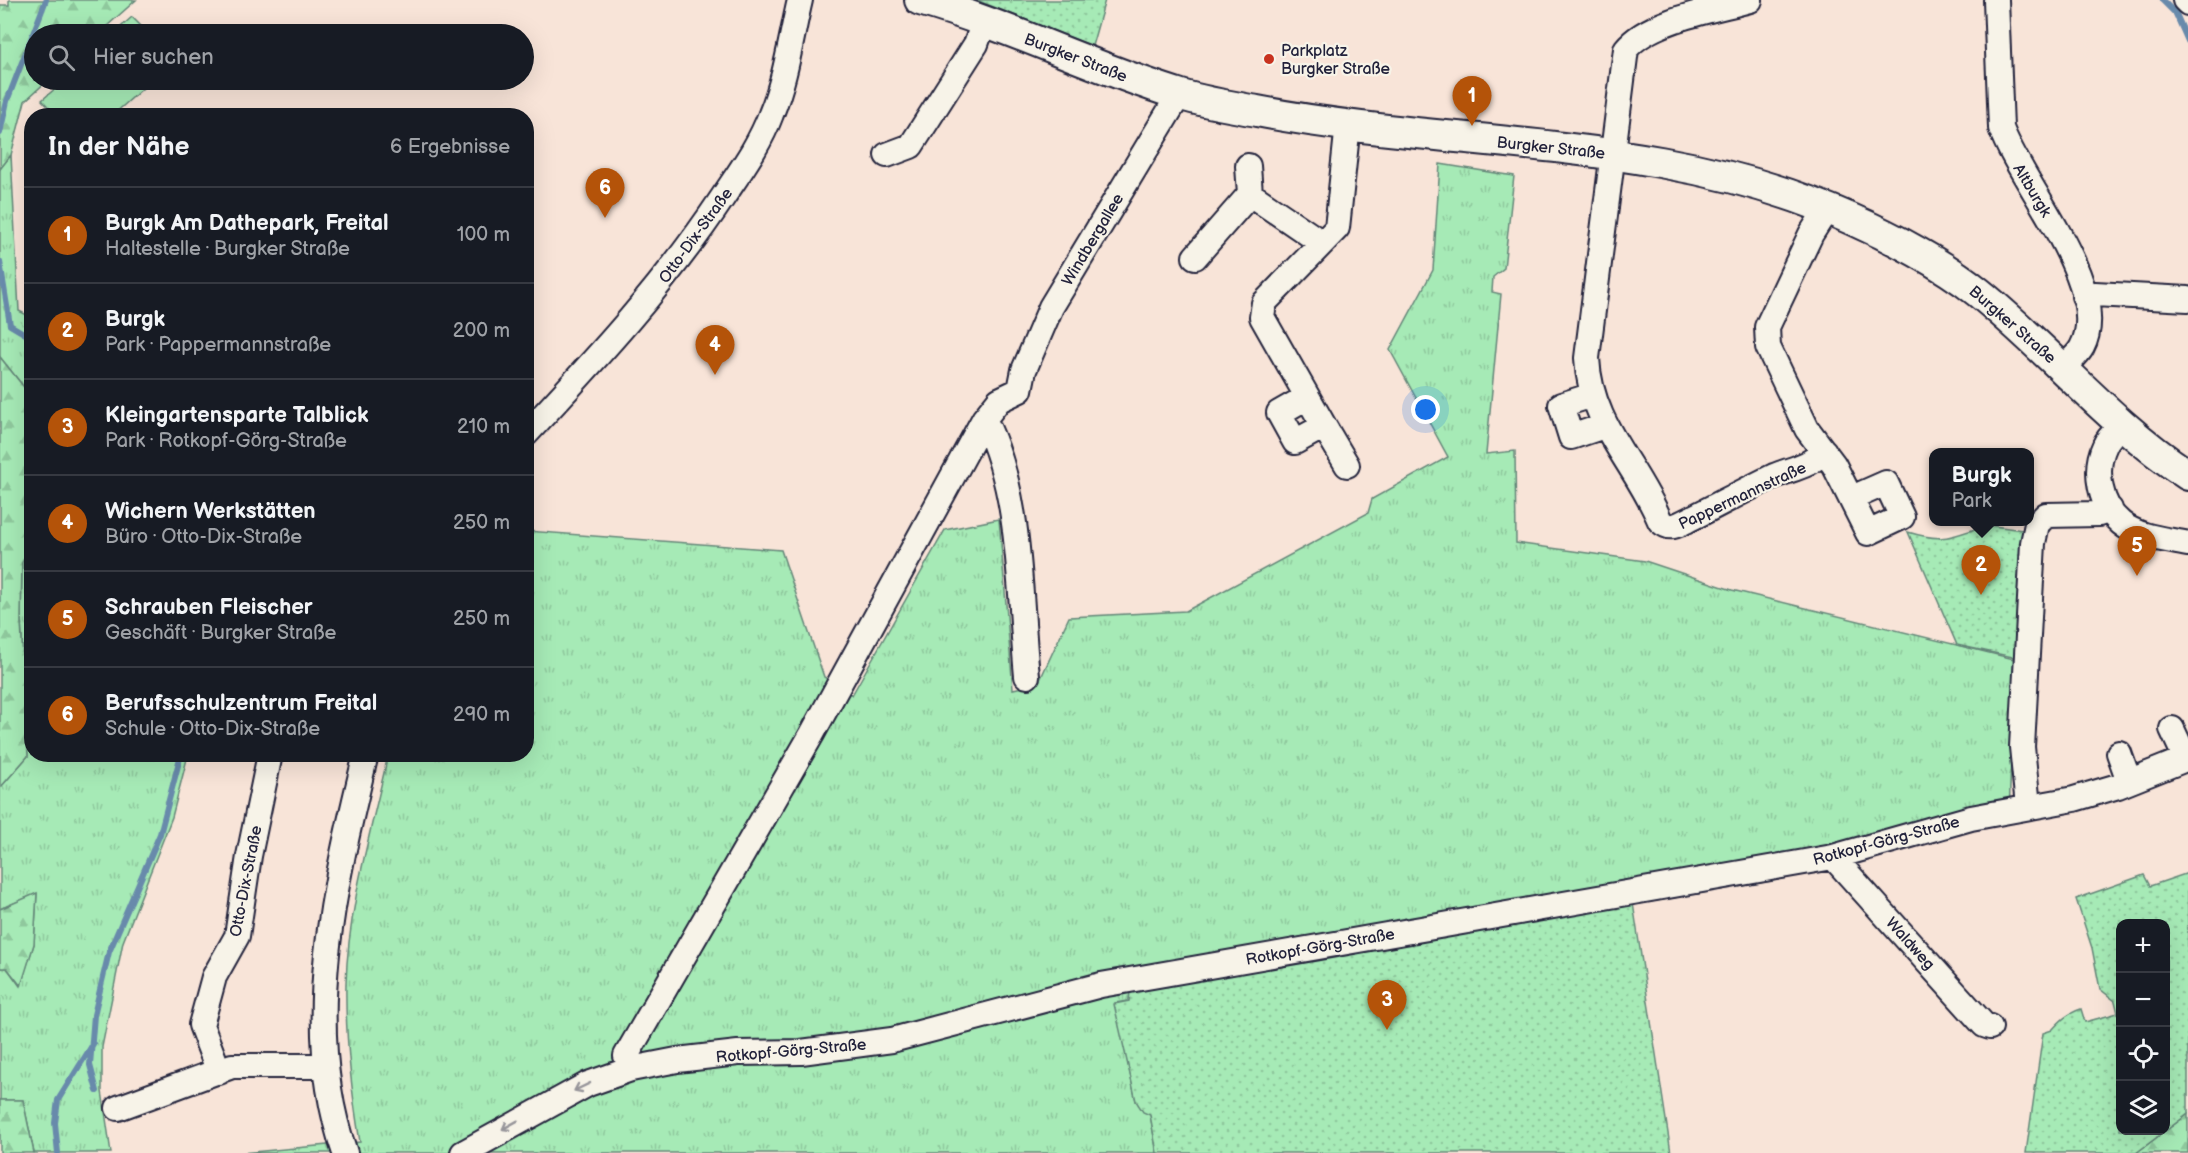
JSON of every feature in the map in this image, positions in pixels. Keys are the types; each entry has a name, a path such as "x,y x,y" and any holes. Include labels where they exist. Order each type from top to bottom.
{"main road":[{"name":"Burgker Straße","path":"920,0 1179,95 1259,112 1613,154 1711,171 1749,181 1827,208 1890,238 1976,290 2123,424 2188,475"}],"street":[{"name":"Otto-Dix-Straße","path":"534,425 634,317 704,226 743,166 772,113 790,52 800,0"},
{"name":"Pappermannstraße","path":"1750,0 1652,29 1635,38 1626,49 1587,358 1593,395 1604,426 1660,521 1666,527 1673,527 1686,521 1777,475 1798,469 1815,460 1824,451"},
{"name":"Altburgk","path":"1996,0 2001,128 2008,148 2059,234 2084,296 2087,331 2082,346 2063,368"},
{"path":"887,155 911,146 976,44 984,22"},
{"name":"Windbergallee","path":"984,419 999,400 1020,390 1024,370 1051,307 1179,95"},
{"path":"1347,465 1262,318 1264,303 1337,228 1348,124"},
{"path":"1195,257 1250,194 1248,166"},
{"path":"1250,194 1322,243"},
{"name":"Pappermannstraße","path":"1827,208 1811,234 1767,327 1768,347 1807,429 1824,451 1852,498"},
{"path":"2084,296 2095,294 2188,299"},
{"path":"1593,395 1561,405 1571,437 1604,426"},
{"path":"1307,397 1278,413 1294,442 1324,426"},
{"path":"984,419 993,436 1011,503 1027,676"},
{"path":"631,1069 627,1056 807,744 984,419"},
{"path":"2123,424 2105,445 2100,466 2102,492 2109,509 2121,523 2144,535 2188,544"},
{"path":"2028,806 2022,747 2033,543 2037,524 2046,515 2099,514 2109,509"},
{"path":"2172,729 2187,758"},
{"path":"2119,753 2129,781"},
{"name":"Rotkopf-Görg-Straße","path":"463,1153 557,1100 607,1077 631,1069 738,1053 801,1052 892,1040 1101,985 1770,874 1971,818 2074,799 2129,781 2187,758"},
{"name":"Otto-Dix-Straße","path":"219,1072 201,1025 214,977 237,936 269,762"},
{"path":"345,1153 329,1099 325,1066 324,1003 328,947 339,874 364,762"},
{"name":"Waldweg","path":"1833,857 1977,1017 1990,1027"},
{"path":"118,1108 232,1066 262,1064 325,1066"}],"green space":[{"path":"9,0 136,0 109,24 24,24 24,90 37,90 25,101 11,155 0,169 0,5 9,5"},
{"path":"976,0 1105,0 1092,46"},
{"path":"132,17 139,24 124,24"},
{"path":"54,90 141,90 121,108 49,108 42,100"},
{"path":"11,155 19,311 24,314 24,387 0,357 0,169"},
{"path":"1440,164 1514,176 1504,268 1493,277 1492,292 1501,294 1486,454 1515,451 1516,543 1645,561 1732,590 2014,659 2009,819 1832,868 1777,880 1130,992 1129,1001 1115,1003 1136,1101 1150,1114 1157,1153 241,1153 360,1142 351,1082 346,983 356,897 386,762 534,762 534,532 781,550 824,677 852,695 945,530 999,519 1013,689 1038,684 1069,617 1186,611 1368,513 1372,499 1448,457 1390,350 1433,270"},
{"path":"0,357 24,387 24,559 22,563 21,621 24,761 0,788"},
{"path":"1983,526 2030,531 2022,659 1957,645 1908,532 1939,538"},
{"path":"24,559 24,679 21,621 22,563"},
{"path":"24,761 186,762 172,817 123,942 102,1047 102,1091 111,1153 34,1153 23,1100 0,1100 0,968 7,968 20,986 34,944 37,894 0,909 0,788"},
{"path":"2188,873 2188,1114 2170,1128 2170,919 2116,919 2116,1005 2115,1001 2100,989 2092,948 2076,899 2144,875 2150,886"},
{"path":"37,893 34,944 21,986 7,968 0,968 0,909"},
{"path":"1633,903 1671,1153 1157,1153 1150,1115 1143,1112 1136,1101 1114,1004 1129,1001 1130,992"},
{"path":"2081,1009 2085,1022 2116,1014 2116,1135 2160,1135 2136,1153 2026,1153 2043,1033 2052,1030 2065,1018"},
{"path":"0,1100 23,1100 34,1153 0,1153"},
{"path":"2188,1114 2188,1153 2136,1153 2160,1135 2170,1135 2170,1128"}],"waterway":[{"path":"37,24 46,0"},
{"path":"2162,0 2176,14 2188,41"},
{"path":"0,133 7,101 24,57"},
{"path":"0,262 10,325 24,333"},
{"path":"97,1091 90,1065 94,1015 109,952 160,834 179,762"},
{"path":"58,1153 55,1123 58,1100 93,1044"}],"place":[{"name":"Parkplatz Burgker Straße","path":"1269,59"},
{"name":"Burgk Am Dathepark, Freital","path":"1472,126"},
{"name":"Berufsschulzentrum Freital","path":"605,218"},
{"name":"Wichern Werkstätten","path":"715,375"},
{"name":"Schrauben Fleischer","path":"2137,576"},
{"name":"Burgk","path":"1981,595"},
{"name":"Kleingartensparte Talblick","path":"1387,1030"}]}
